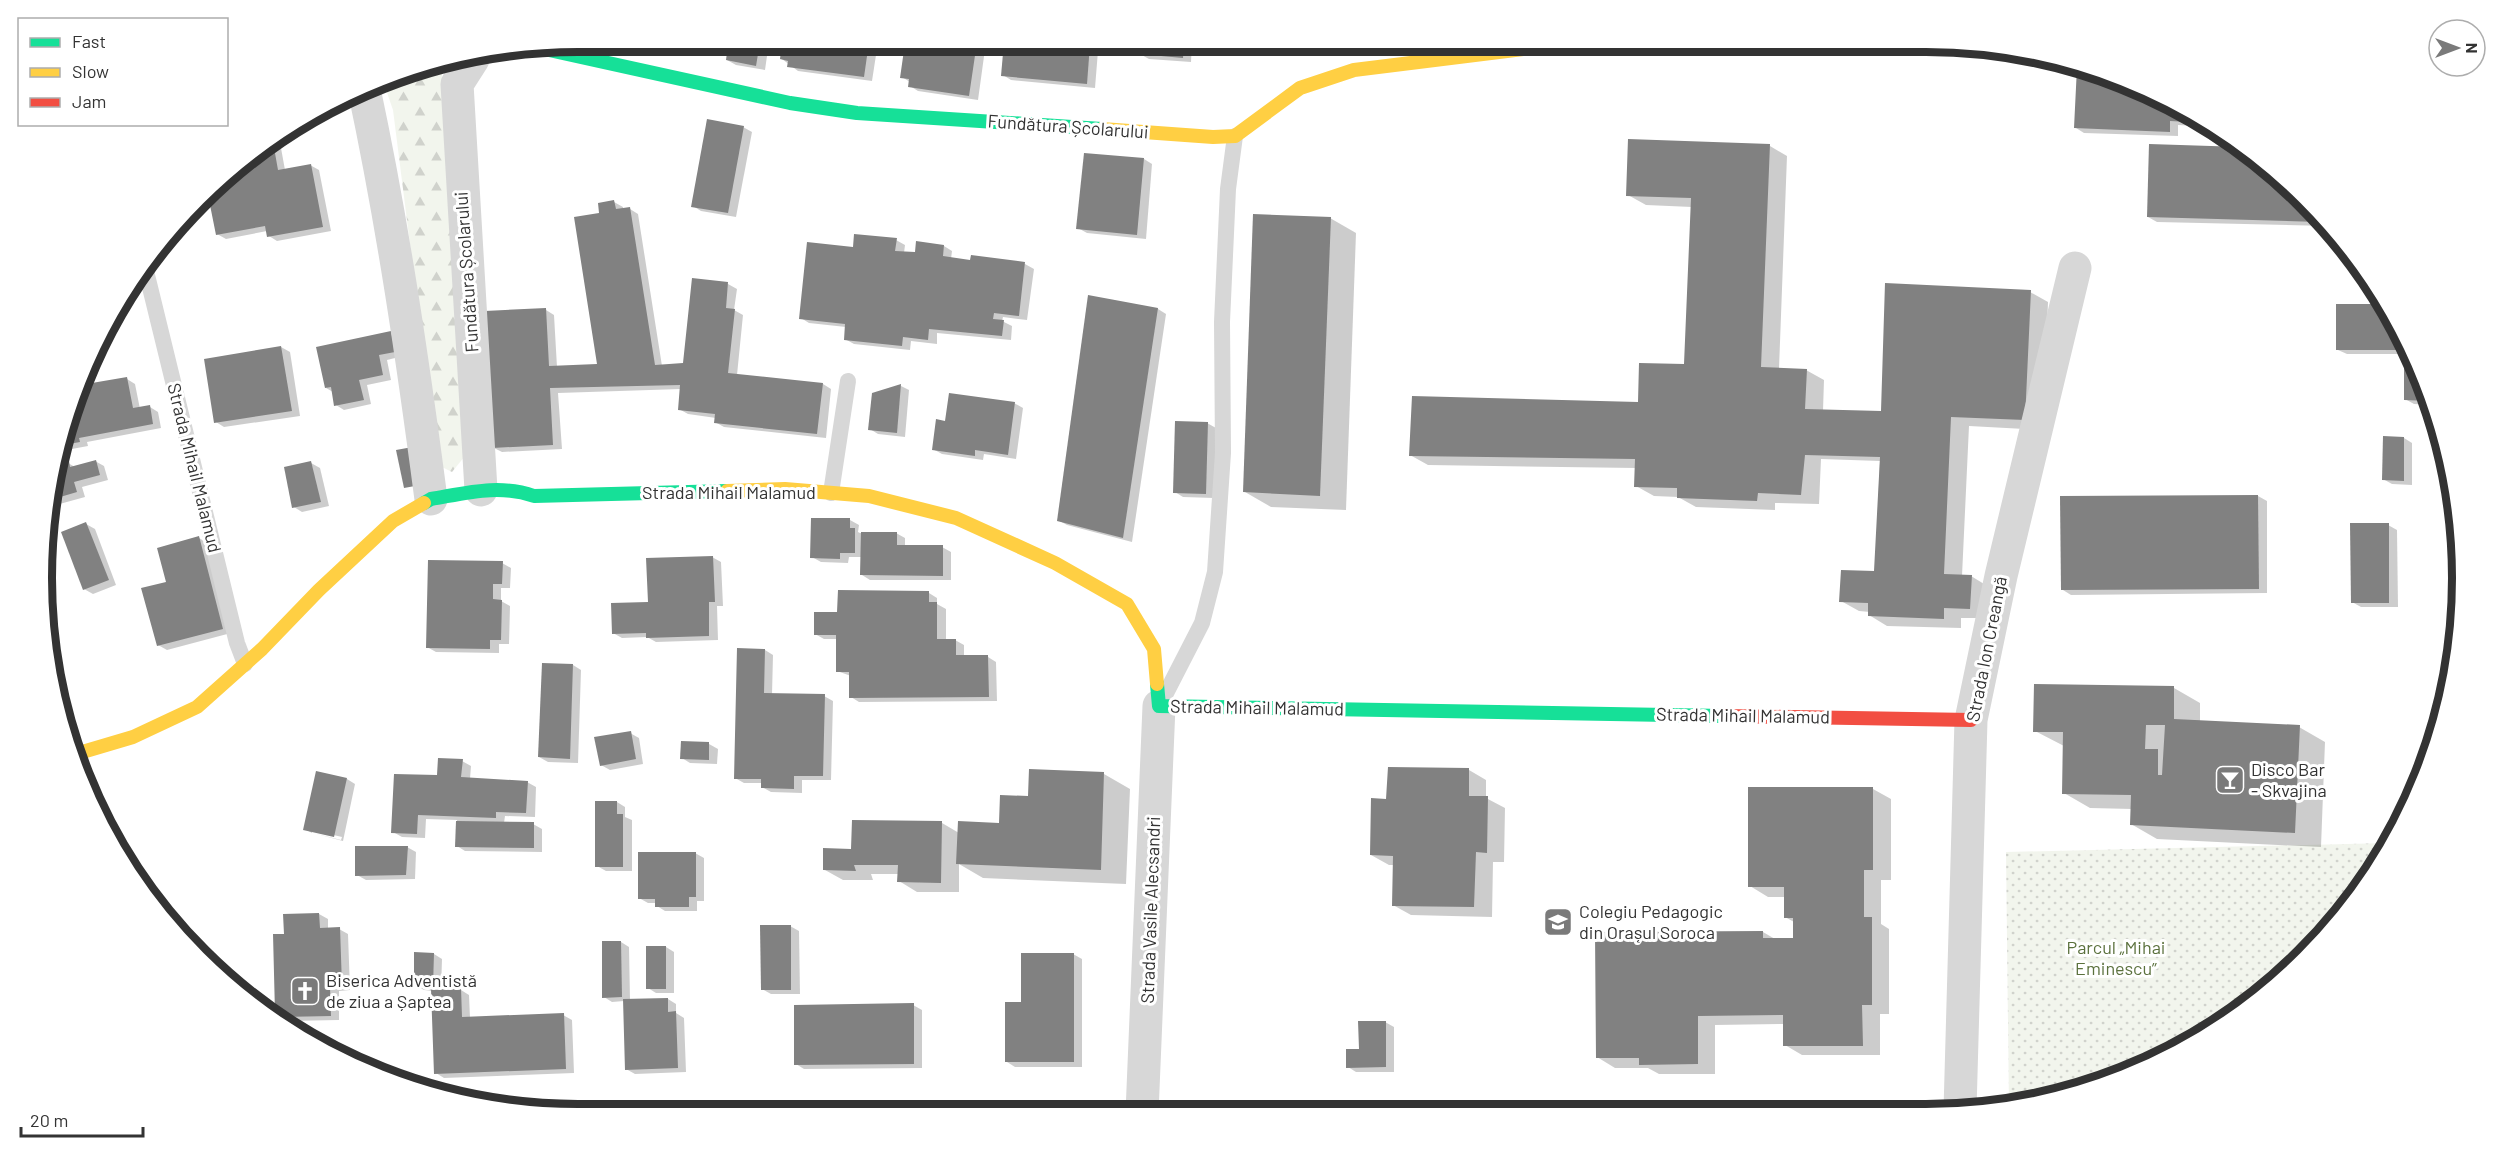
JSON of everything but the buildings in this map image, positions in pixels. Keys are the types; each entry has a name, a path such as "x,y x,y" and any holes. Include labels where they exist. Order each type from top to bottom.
{"street":[{"name":"Fundătura Școlarului","path":"565,53 790,103 857,113 1168,134 1235,136"},
{"path":"1235,136 1300,88 1354,70 1492,53"},
{"name":"Fundătura Școlarului","path":"470,64 457,84 457,96 481,490"},
{"path":"366,98 405,306 431,499"},
{"name":"Strada Ion Creangă","path":"1960,1103 1971,720 2001,576 2075,268"},
{"name":"Strada Mihail Malamud","path":"82,752 133,737 197,707 245,664 393,521 431,499 481,490 514,489 534,496 785,489 869,496 956,518 1055,563 1126,604 1154,649 1159,706 1971,720"},
{"name":"Strada Vasile Alecsandri","path":"1142,1104 1159,706"}],"lane":[{"path":"1159,706 1202,623 1215,572 1223,453 1222,322 1228,189 1235,136"},
{"name":"Strada Mihail Malamud","path":"147,277 229,608 245,664"},
{"path":"831,493 848,381"}],"green space":[{"path":"442,70 450,155 465,456 452,472 438,465 393,110 386,89"},
{"name":"Parcul „Mihai Eminescu”","path":"2381,843 2344,899 2322,925 2273,974 2219,1016 2159,1050 2096,1077 2063,1087 2009,1098 2006,852"}],"traffic: fast":[{"path":"565,53 790,103 857,113 1102,129"},
{"path":"424,503 431,499 496,490 521,492 534,496 727,491"},
{"path":"1157,684 1159,706 1726,716"}],"traffic: slow":[{"path":"1102,129 1213,137 1235,136 1300,88 1354,70 1492,53"},
{"path":"727,491 785,489 869,496 956,518 1055,563 1127,604 1154,649 1157,684"},
{"path":"82,752 133,737 197,707 262,649 319,590 393,521 424,503"}],"traffic: jam":[{"path":"1726,716 1971,720"}],"place":[{"name":"Disco Bar - Skvajina","path":"2230,780"},
{"name":"Colegiu Pedagogic din Orașul Soroca","path":"1558,922"},
{"name":"Biserica Adventistă de ziua a Șaptea","path":"305,991"}]}
